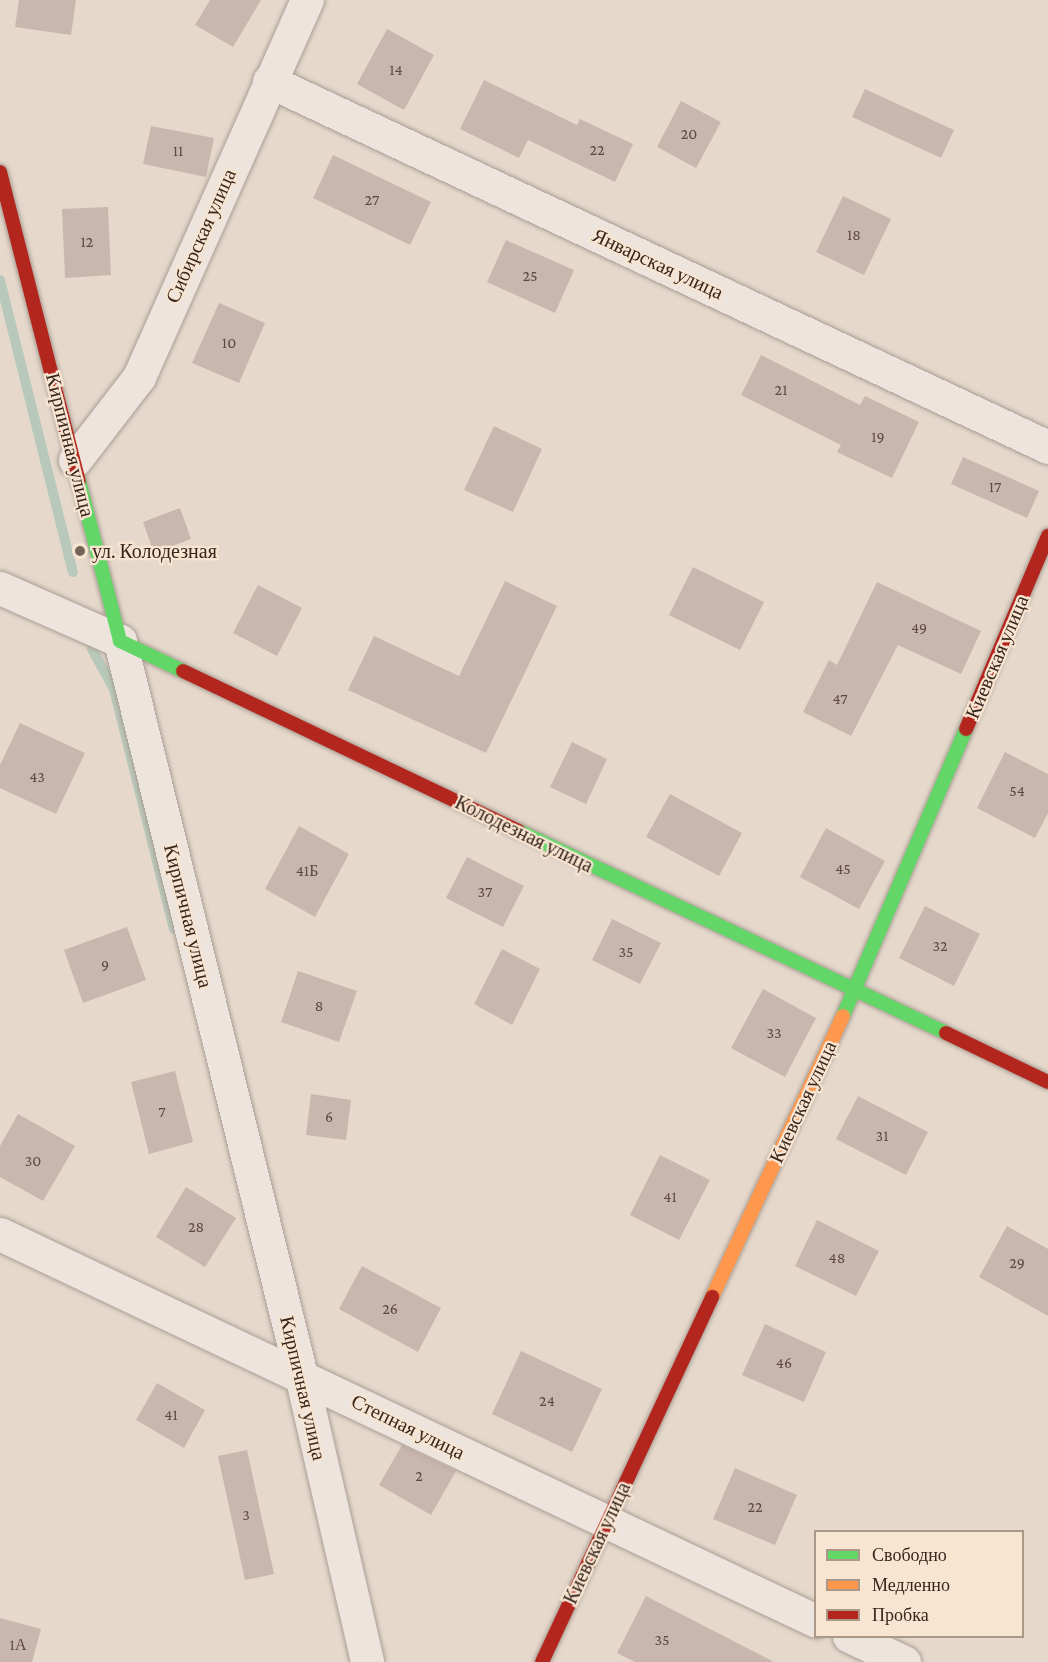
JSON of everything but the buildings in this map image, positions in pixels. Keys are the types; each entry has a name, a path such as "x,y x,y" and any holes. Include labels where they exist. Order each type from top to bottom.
{"street":[{"name":"Сибирская улица","path":"75,460 139,377 307,0"},
{"name":"Январская улица","path":"269,81 1048,447"},
{"name":"Кирпичная улица","path":"0,172 75,460 301,1375 367,1662"},
{"name":"Киевская улица","path":"543,1662 855,991 1048,536"},
{"name":"Колодезная улица","path":"0,588 120,641 1048,1082"},
{"name":"Степная улица","path":"0,1234 208,1335 301,1375 606,1523 814,1620"},
{"path":"853,1638 904,1662"}],"waterway":[{"path":"0,280 73,572"},
{"path":"92,649 114,689 174,929"}],"traffic: fast":[{"path":"79,481 120,641 183,671"},
{"path":"843,1016 966,729"},
{"path":"519,831 946,1033"}],"traffic: slow":[{"path":"712,1297 843,1016"}],"traffic: jam":[{"path":"0,172 79,481"},
{"path":"966,729 1048,536"},
{"path":"183,671 519,831"},
{"path":"946,1033 1048,1082"},
{"path":"542,1662 712,1297"}],"place":[{"name":"ул. Колодезная","path":"80,551"}]}
